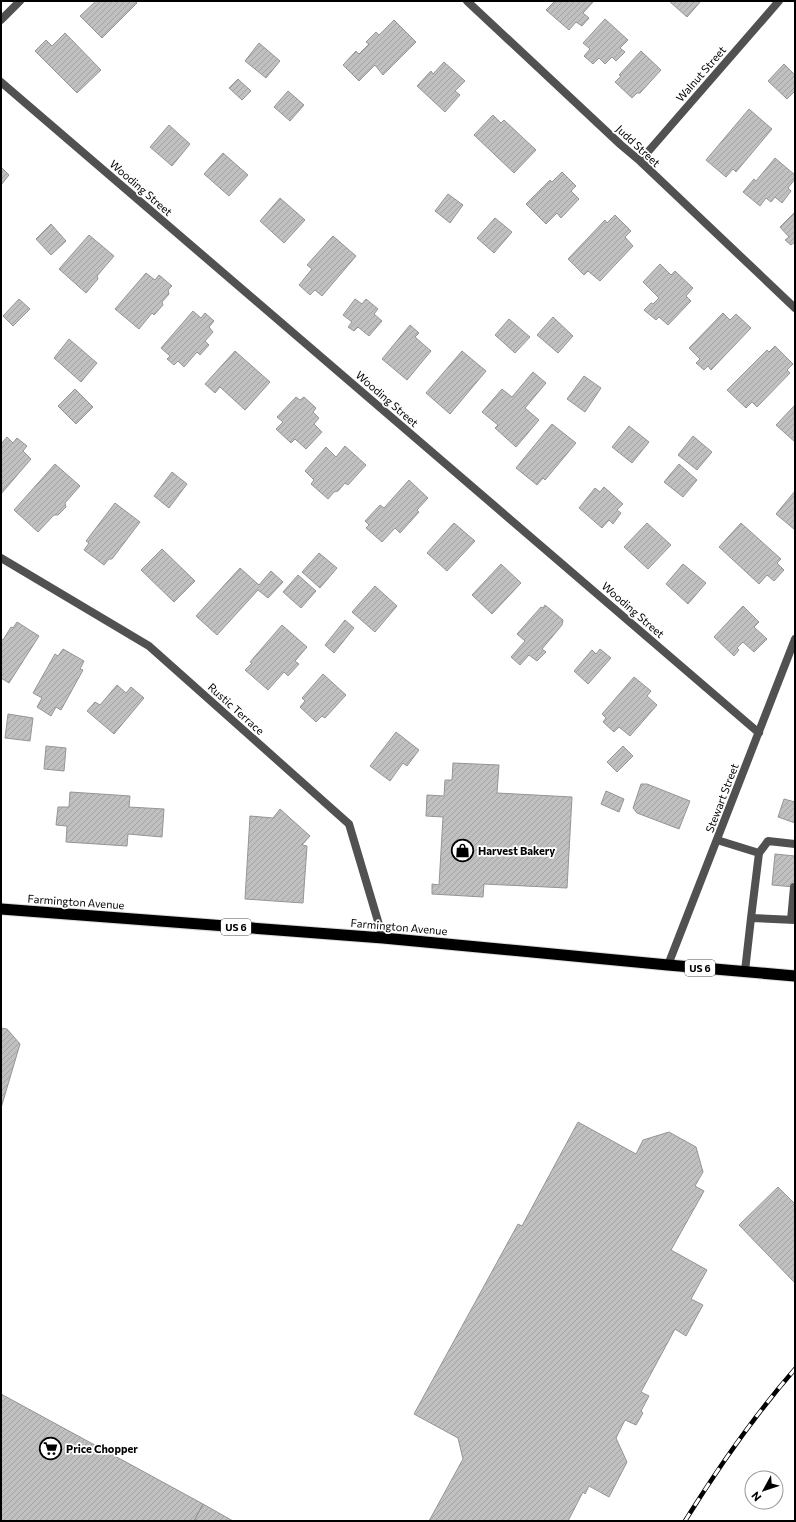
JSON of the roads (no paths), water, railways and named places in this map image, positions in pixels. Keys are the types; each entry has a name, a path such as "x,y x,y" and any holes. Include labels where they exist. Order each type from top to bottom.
{"highway":[{"name":"Farmington Avenue","path":"1,909 383,938 795,976"}],"street":[{"path":"1,20 20,1"},
{"name":"Judd Street","path":"467,1 640,161 795,308"},
{"name":"Walnut Street","path":"640,161 779,1"},
{"name":"Wooding Street","path":"1,82 759,733"},
{"name":"Rustic Terrace","path":"1,558 149,646 349,824 383,938"},
{"name":"Stewart Street","path":"668,965 795,639"},
{"path":"717,840 759,854"},
{"path":"745,971 759,854 768,841 795,844"},
{"path":"751,918 793,920 794,887"}],"railway":[{"path":"685,1521 737,1443 765,1405 795,1369"}],"place":[{"name":"Harvest Bakery","path":"463,851"},
{"name":"Price Chopper","path":"51,1449"}]}
